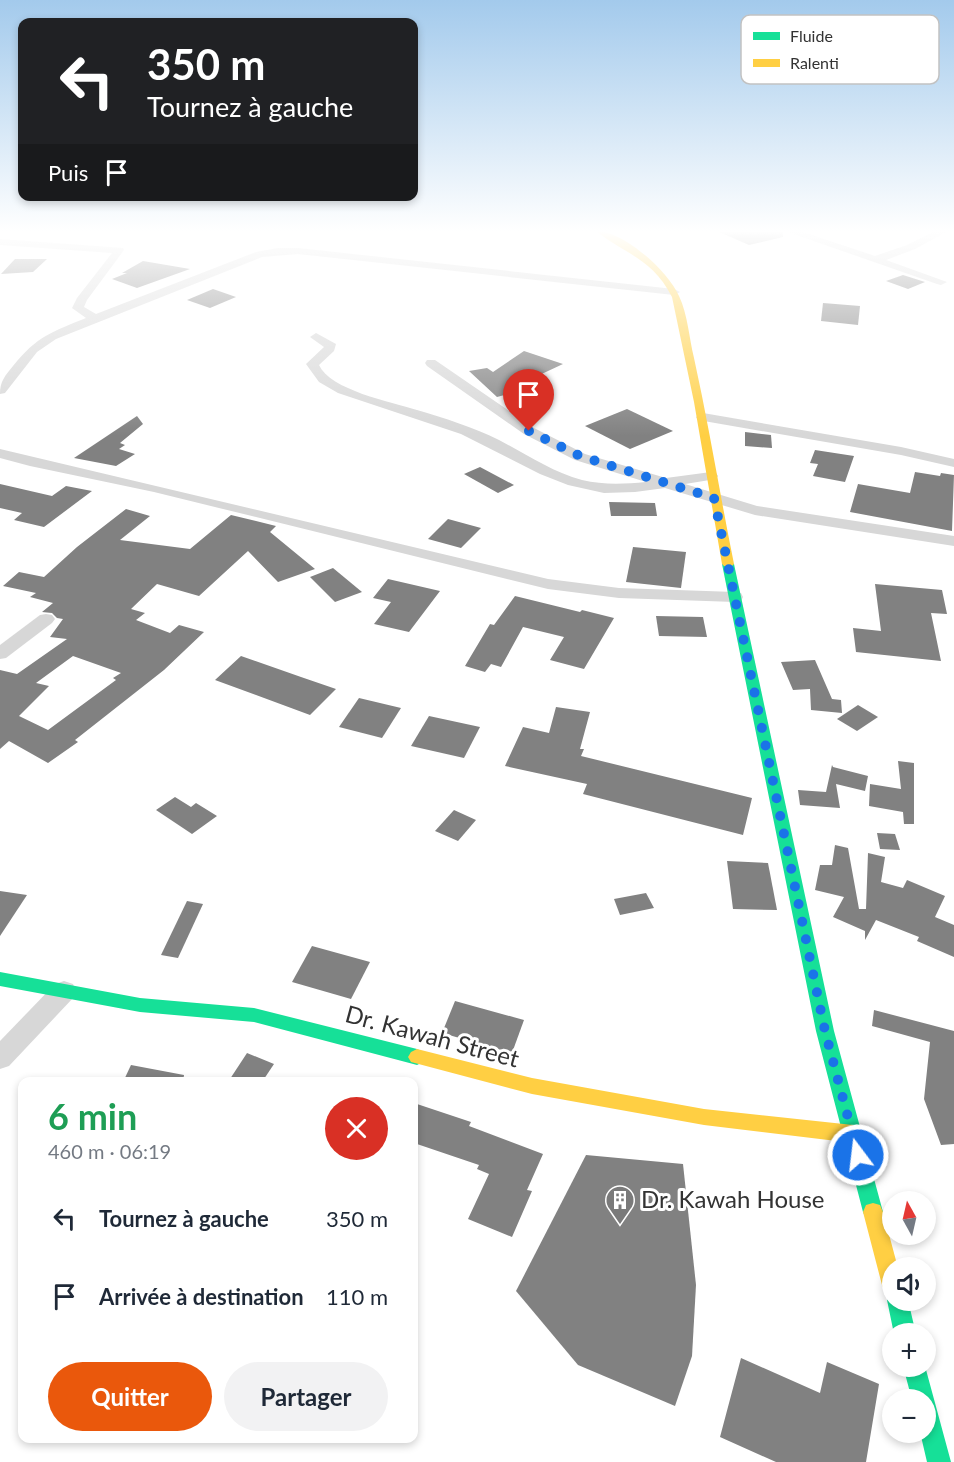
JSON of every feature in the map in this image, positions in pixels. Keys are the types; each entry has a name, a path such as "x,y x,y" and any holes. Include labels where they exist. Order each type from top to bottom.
{"street":[{"path":"82,299 78,308 94,318"},
{"path":"0,390 33,349 52,336 147,299"},
{"path":"676,299 703,417 714,498 825,1031 885,1257"},
{"path":"316,337 330,344 330,348 312,364 314,372 346,392 479,436 547,474 589,486 619,489 711,476"},
{"path":"431,363 539,436 580,456 755,510 954,541"},
{"path":"703,417 901,451 954,463"},
{"path":"0,453 177,493 548,584 619,593 735,597"},
{"path":"0,654 46,619"},
{"name":"Dr. Kawah Street","path":"0,979 140,1005 254,1015 543,1088 704,1117 853,1134"},
{"path":"0,1058 64,991"},
{"path":"934,1443 939,1462"}],"building":[{"path":"189,299 231,299 210,308 187,300"},
{"path":"823,303 860,306 858,325 821,321"},
{"path":"524,351 563,364 516,386 523,390 497,397 469,371 487,368 493,372"},
{"path":"627,409 673,431 630,449 585,426"},
{"path":"137,416 143,424 120,443 125,445 119,449 135,454 116,466 74,458"},
{"path":"745,432 771,435 772,448 745,446"},
{"path":"815,450 854,456 845,482 813,476 818,464 810,463"},
{"path":"480,467 514,485 498,493 464,474"},
{"path":"915,472 940,476 941,473 954,475 952,531 850,512 858,484 910,493"},
{"path":"0,484 52,496 66,486 92,491 44,527 14,520 22,513 0,508"},
{"path":"609,502 655,503 657,516 611,516"},
{"path":"126,509 150,516 120,540 190,549 231,515 276,526 270,532 315,569 278,582 248,551 199,596 157,584 131,609 145,613 136,620 170,633 179,625 204,632 164,670 75,740 78,742 48,763 9,741 0,749 0,670 17,674 67,639 50,637 63,619 57,618 52,613 42,612 53,603 30,597 36,593 3,586 19,572 44,577 77,547","holes":["73,656 121,673 113,678 116,680 48,730 19,716 49,686 36,683"]},
{"path":"448,519 481,528 461,548 428,539"},
{"path":"633,547 686,552 681,588 626,582"},
{"path":"333,568 362,592 335,602 310,577"},
{"path":"388,579 440,591 409,632 374,624 391,602 373,598"},
{"path":"875,584 942,590 947,614 931,613 941,661 856,652 853,628 881,631"},
{"path":"515,596 614,618 584,669 550,660 564,637 523,627 501,667 491,664 485,672 465,666 490,624 494,625"},
{"path":"656,616 703,617 707,637 659,636"},
{"path":"241,656 336,689 310,715 215,680"},
{"path":"815,660 832,699 841,700 842,713 811,710 810,689 793,690 781,662"},
{"path":"359,698 401,708 382,738 339,727"},
{"path":"858,705 878,717 857,731 837,719"},
{"path":"556,707 590,712 580,749 584,749 581,756 752,798 743,835 583,794 587,784 505,766 523,727 549,733"},
{"path":"429,716 480,727 464,758 411,746"},
{"path":"898,761 914,763 914,824 904,824 903,812 869,806 870,784 901,789"},
{"path":"832,765 868,776 865,791 836,784 840,808 800,805 798,790 826,792"},
{"path":"175,797 191,807 196,803 217,816 192,834 156,810"},
{"path":"454,810 476,820 458,841 435,831"},
{"path":"877,833 895,834 900,850 880,849"},
{"path":"835,845 848,848 859,909 866,909 868,853 885,857 881,882 903,888 907,880 945,896 935,917 954,925 954,957 917,941 919,937 876,920 865,940 865,931 833,917 844,897 815,890 820,865 832,865"},
{"path":"727,861 768,863 777,910 733,909"},
{"path":"0,891 27,895 0,936"},
{"path":"646,893 654,908 620,915 614,899"},
{"path":"187,901 203,904 178,958 161,955"},
{"path":"312,946 370,962 351,999 292,982"},
{"path":"455,1001 524,1020 512,1053 442,1033"},
{"path":"874,1010 954,1031 954,1144 941,1145 924,1099 930,1042 872,1026"},
{"path":"247,1053 274,1064 265,1077 231,1077"},
{"path":"131,1065 184,1075 184,1077 125,1077"},
{"path":"418,1104 471,1122 469,1126 543,1154 527,1190 532,1191 512,1237 468,1219 489,1174 477,1169 479,1165 418,1144"},
{"name":"Dr. Kawah House","path":"586,1155 683,1164 696,1285 692,1356 675,1406 578,1365 516,1291"},
{"path":"741,1358 820,1393 827,1362 879,1384 866,1462 776,1462 720,1437"}],"traffic: fast":[{"path":"728,564 825,1031 873,1212"},
{"path":"0,979 140,1005 254,1015 417,1057"},
{"path":"900,1311 902,1323"},
{"path":"917,1377 920,1389"},
{"path":"934,1443 939,1462"}],"traffic: slow":[{"path":"677,299 728,564"},
{"path":"417,1057 532,1086 704,1117 853,1134"},
{"path":"873,1212 885,1257"}],"place":[{"name":"Dr. Kawah House","path":"620,1226"}],"route":[{"path":"529,431 580,456 628,473 714,498 825,1031 858,1155"}]}
